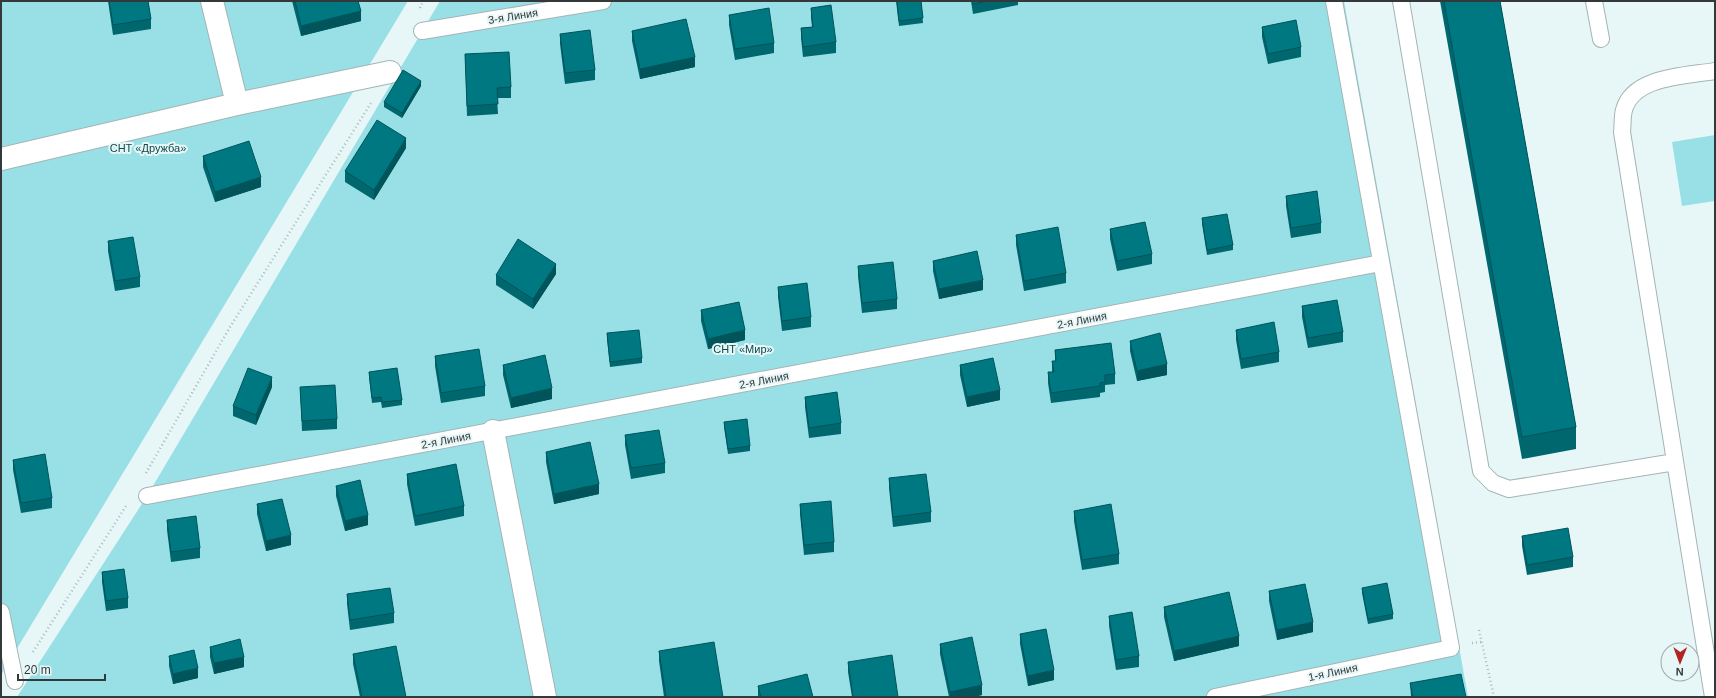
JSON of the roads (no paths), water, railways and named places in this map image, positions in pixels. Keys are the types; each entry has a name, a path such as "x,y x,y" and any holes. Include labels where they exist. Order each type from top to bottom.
{"street":[{"path":"212,1 237,104"},
{"path":"1,159 237,104 390,72"},
{"path":"493,431 545,697"}],"lane":[{"name":"3-я Линия","path":"422,31 604,1"},
{"path":"1334,1 1381,263"},
{"path":"1401,1 1481,471 1493,482 1509,489 1675,462"},
{"path":"1594,1 1601,39"},
{"path":"1713,697 1622,132 1624,110 1635,92 1651,82 1715,71"},
{"name":"2-я Линия","path":"146,496 1381,263"},
{"name":"1-я Линия","path":"1215,697 1451,648 1381,263"},
{"path":"1,612 15,681"}],"park label":[{"name":"СНТ «Дружба»","path":"148,148"},
{"name":"СНТ «Мир»","path":"743,349"}]}
